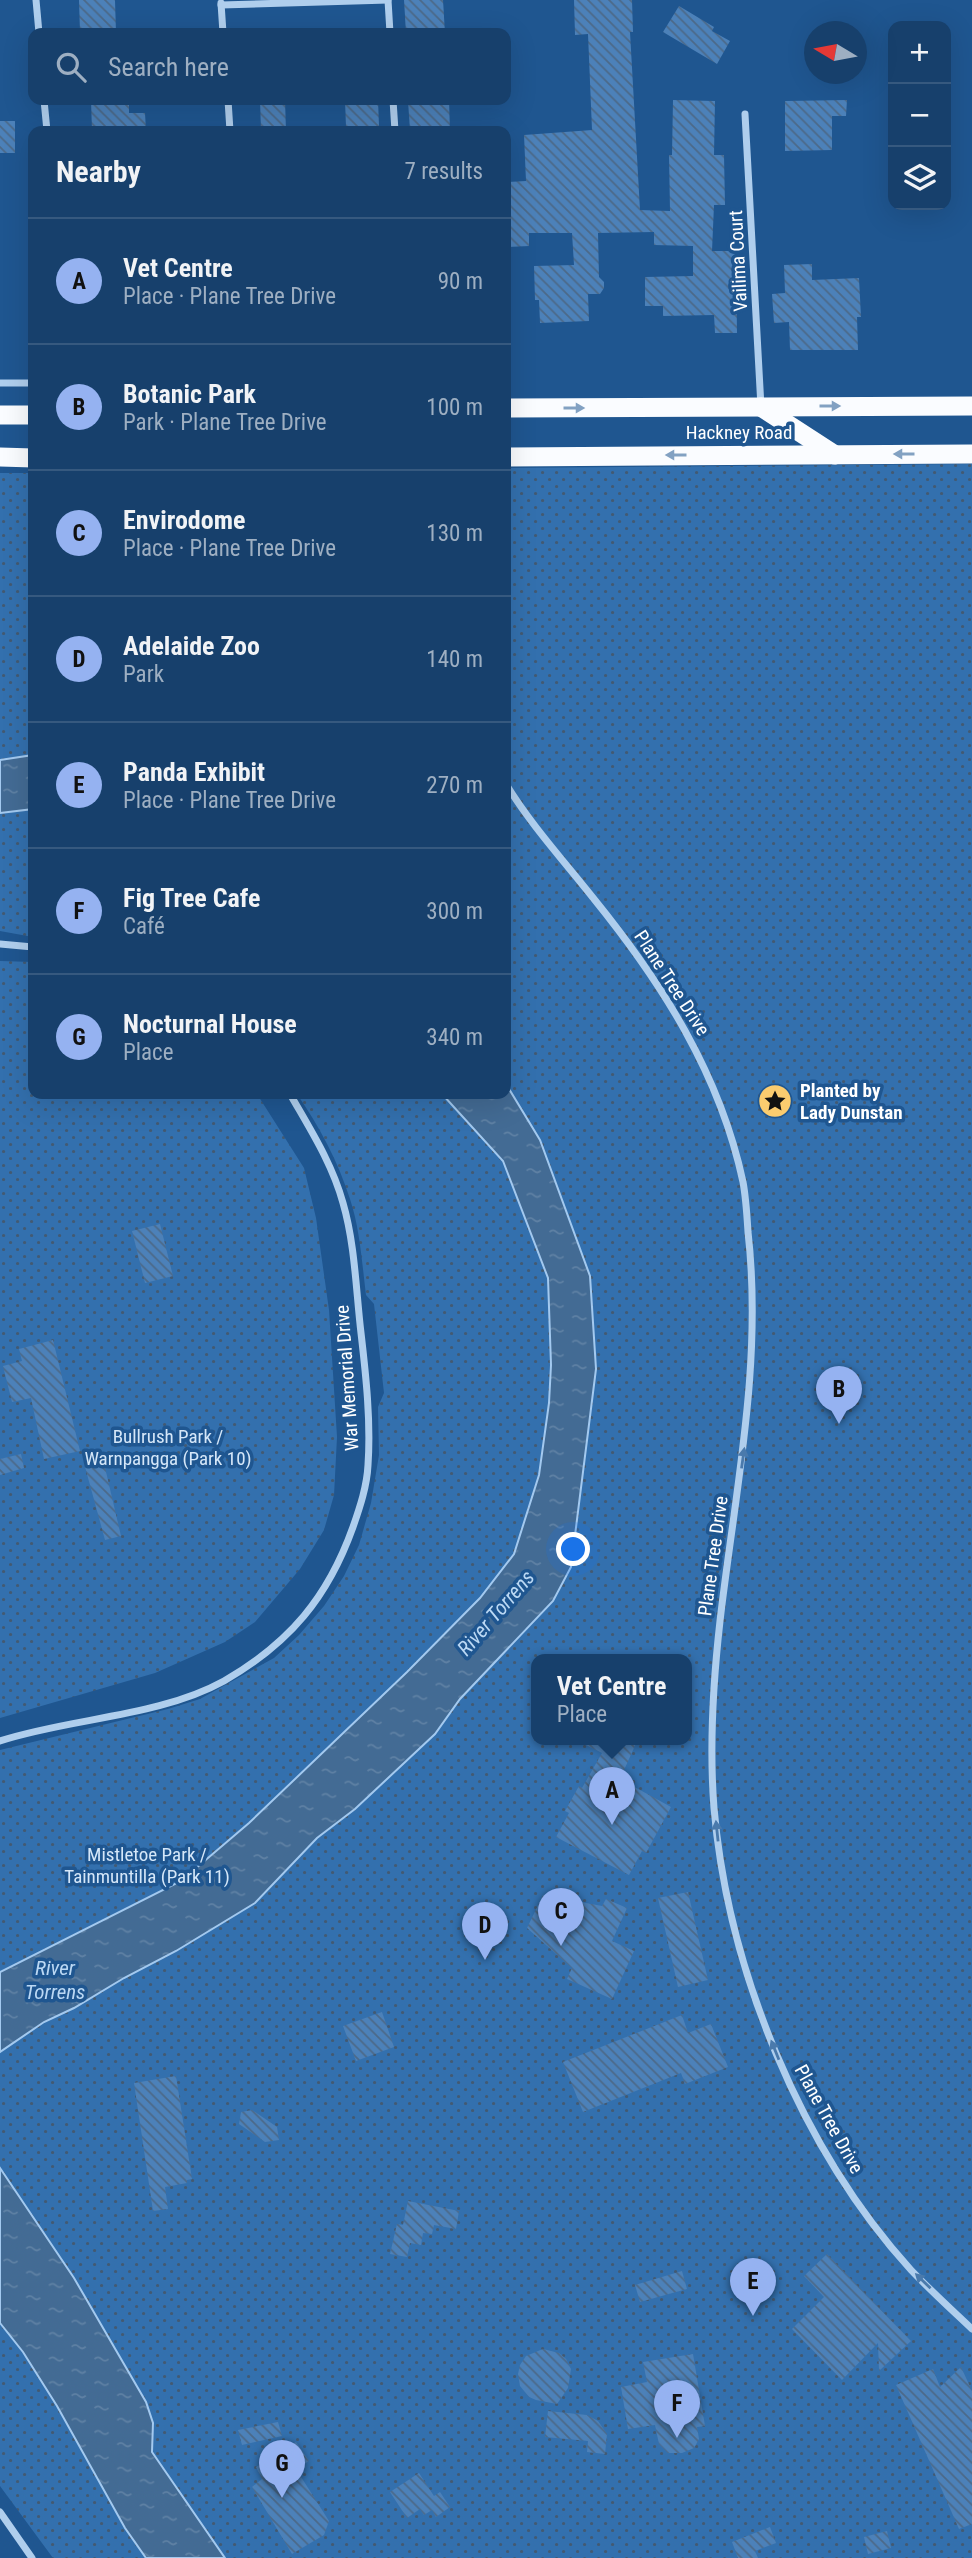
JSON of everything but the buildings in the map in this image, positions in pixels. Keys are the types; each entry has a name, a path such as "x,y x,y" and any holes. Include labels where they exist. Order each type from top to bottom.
{"highway":[{"name":"Hackney Road","path":"511,408 972,406"},
{"path":"761,407 835,455"},
{"path":"0,415 28,415"},
{"name":"Hackney Road","path":"511,457 972,454"},
{"path":"0,457 28,458"}],"street":[{"path":"36,0 39,28"},
{"path":"223,28 221,2 388,0 390,28"},
{"path":"44,105 47,126"},
{"path":"228,105 230,126"},
{"path":"393,105 395,126"},
{"name":"Vailima Court","path":"745,114 761,407"},
{"path":"0,383 28,383"},
{"name":"Plane Tree Drive","path":"511,791 549,844 634,951 688,1033 724,1112 743,1184 754,1304 744,1448 720,1621 712,1712 714,1808 719,1855 728,1902 752,1988 775,2052 816,2136 860,2204 910,2269 972,2329"},
{"path":"0,944 28,947"},
{"name":"War Memorial Drive","path":"0,1741 164,1703 224,1681 291,1631 317,1602 334,1573 362,1502 368,1467 363,1351 344,1204 329,1162 293,1099"},
{"path":"0,2512 32,2558"}],"green space":[{"name":"Mistletoe Park / Tainmuntilla (Park 11)","path":"972,464 972,2558 53,2558 0,2486 0,1750 200,1699 274,1658 324,1606 344,1576 359,1545 371,1503 379,1455 378,1407 384,1393 374,1304 366,1295 356,1222 340,1171 300,1099 447,1099 503,1161 548,1278 551,1365 596,1369 540,1140 511,1092 511,468"},
{"path":"0,473 28,473 28,756 0,760"},
{"path":"28,810 28,936 0,931 0,813"},
{"name":"Bullrush Park / Warnpangga (Park 10)","path":"0,961 28,962 28,1099 260,1099 304,1168 316,1218 329,1310 337,1437 334,1495 324,1530 300,1569 255,1622 225,1642 155,1673 0,1718"}],"water":[{"path":"28,756 28,810 0,813 0,760"},
{"name":"River Torrens","path":"511,1092 540,1140 590,1276 596,1369 571,1567 553,1601 460,1699 435,1734 355,1809 317,1838 255,1903 176,1951 44,2022 0,2052 0,1972 181,1881 249,1823 407,1672 480,1598 514,1554 539,1475 549,1403 551,1365 548,1278 503,1161 447,1099 511,1099"},
{"path":"0,2168 74,2278 146,2402 153,2423 152,2452 225,2558 146,2558 125,2528 57,2406 23,2352 0,2323"}],"place":[{"name":"Planted by Lady Dunstan","path":"775,1101"},
{"name":"Botanic Park","path":"839,1424"},
{"name":"Vet Centre","path":"612,1825"},
{"name":"Envirodome","path":"561,1946"},
{"name":"Adelaide Zoo","path":"485,1960"},
{"name":"Panda Exhibit","path":"753,2316"},
{"name":"Fig Tree Cafe","path":"677,2438"},
{"name":"Nocturnal House","path":"282,2498"}]}
